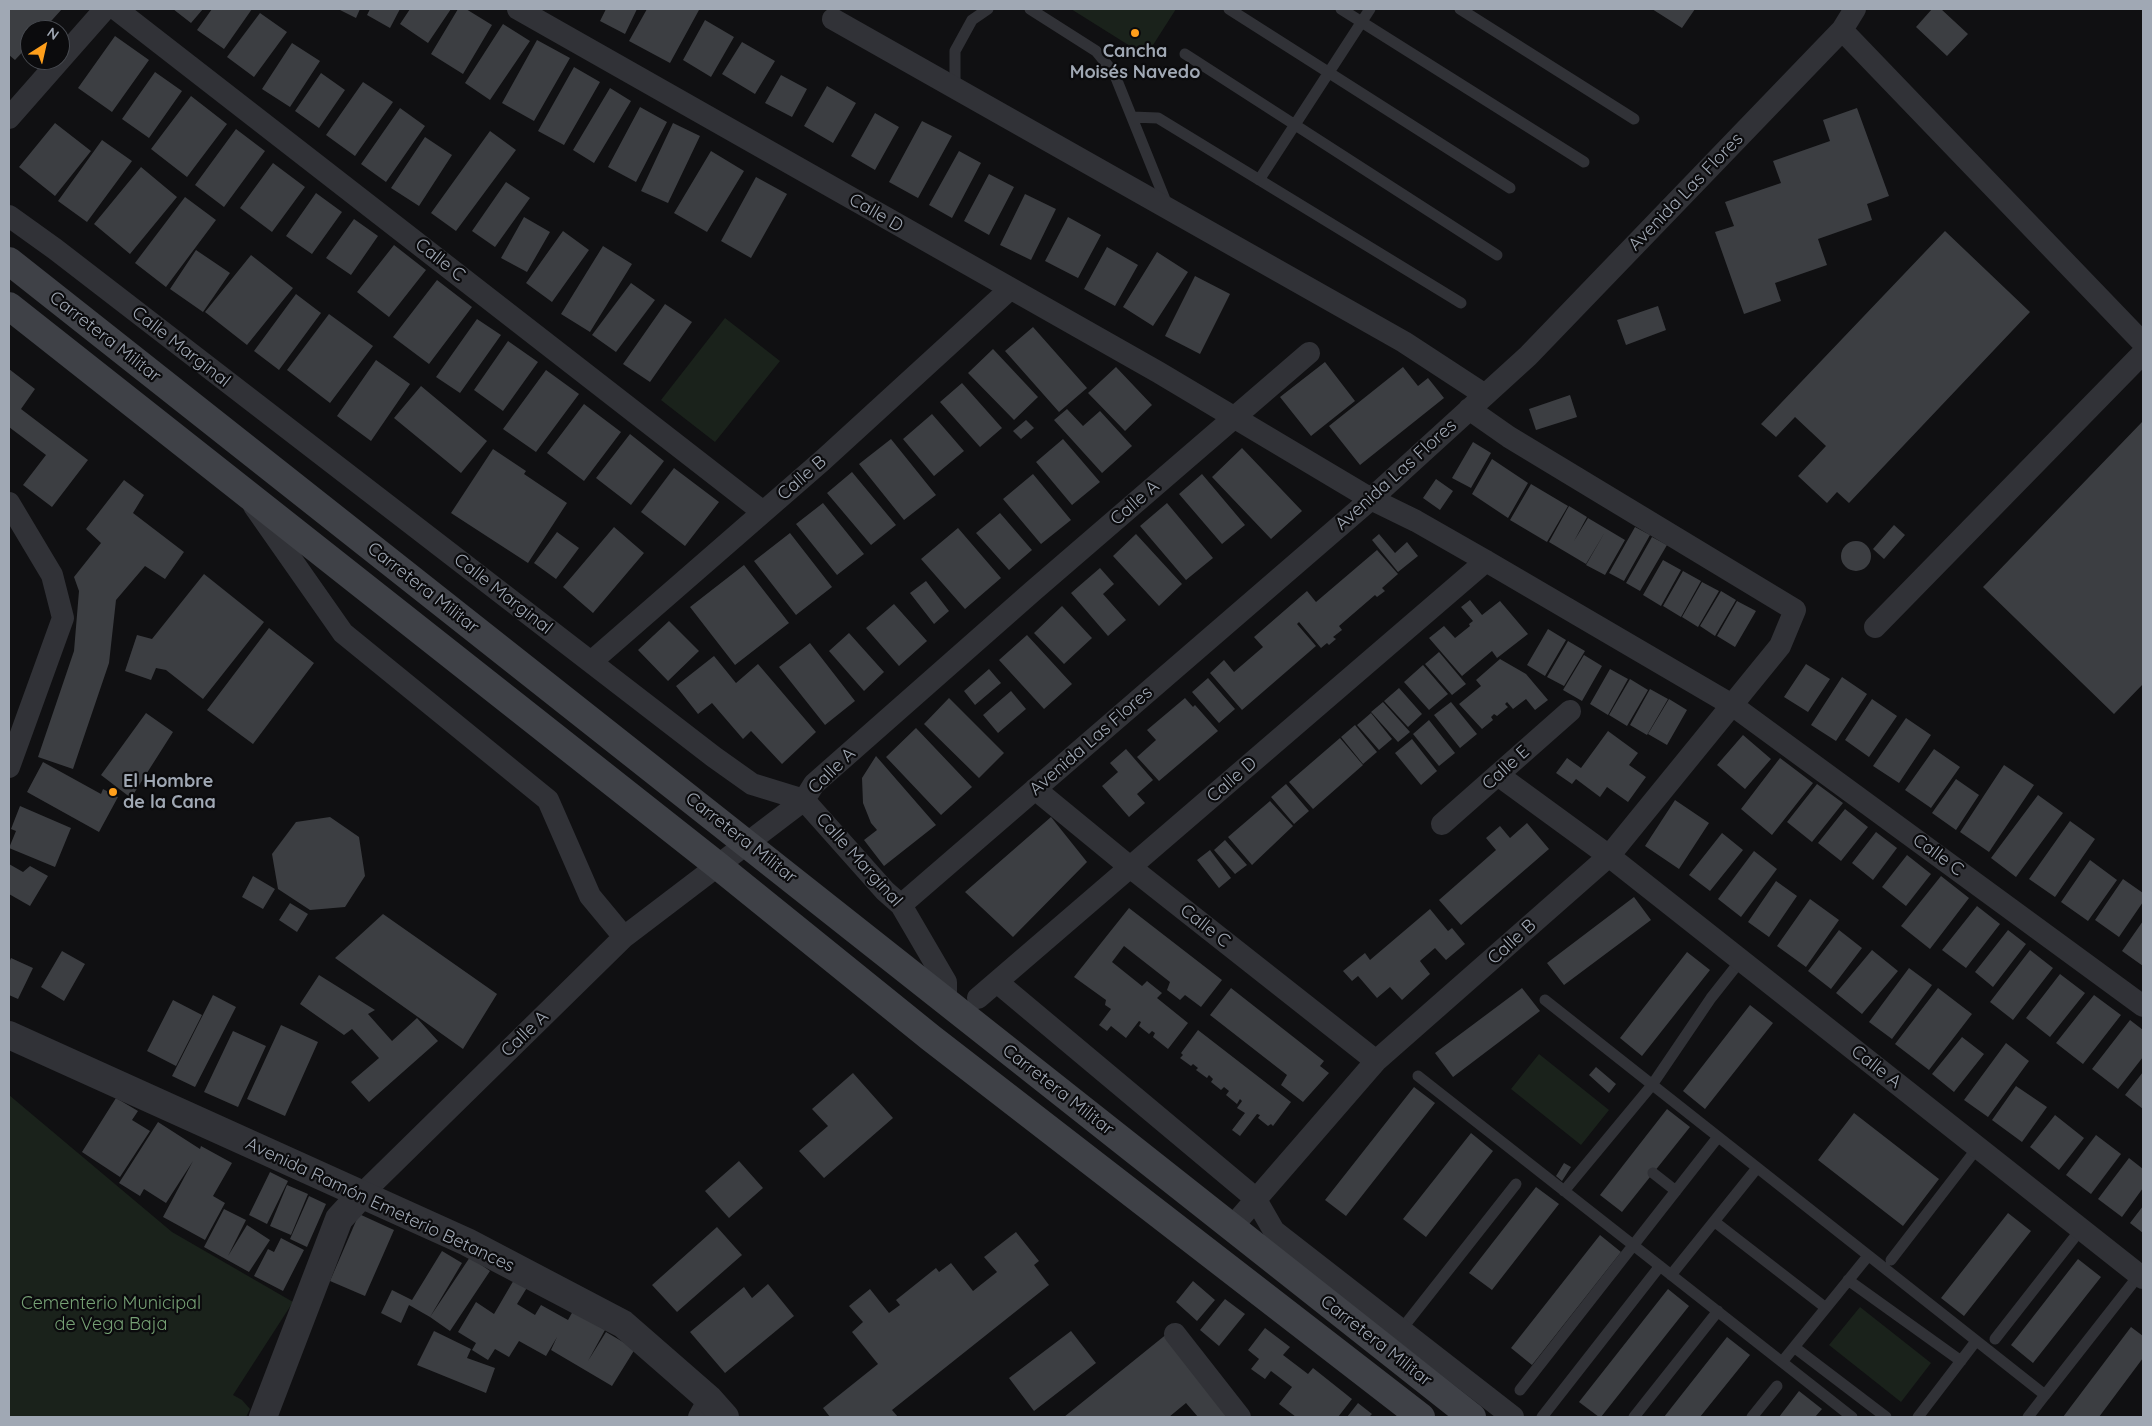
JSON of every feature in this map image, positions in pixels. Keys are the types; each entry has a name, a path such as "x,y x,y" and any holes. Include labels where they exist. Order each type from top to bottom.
{"main road":[{"name":"Carretera Militar","path":"9,261 747,842 946,1003 1472,1417"},
{"name":"Carretera Militar","path":"9,306 717,865 931,1038 1421,1417"}],"street":[{"path":"70,49 105,9"},
{"name":"Calle C","path":"116,9 763,512"},
{"name":"Calle D","path":"518,9 1158,372 1371,499 1416,521 1486,561 978,998"},
{"name":"Avenida Las Flores","path":"901,905 1371,499 1528,356 1842,30 1856,9"},
{"path":"833,19 1404,342 1477,402"},
{"path":"1842,30 2143,343"},
{"path":"9,118 51,70"},
{"name":"Calle Marginal","path":"9,216 714,757 752,784 804,800 885,891 901,905 946,982 946,1003"},
{"name":"Calle B","path":"591,662 823,460 1010,289"},
{"name":"Calle A","path":"361,1195 624,937 804,800 814,784 1033,591 1309,353"},
{"path":"1875,627 2143,353"},
{"name":"Calle B","path":"1232,1227 1255,1198 1376,1061 1609,856 1780,646 1795,610 1509,436 1477,402"},
{"path":"245,493 343,633 548,800 590,896 624,937"},
{"path":"9,503 52,575 63,618 9,767"},
{"name":"Calle C","path":"1486,561 1732,704 2143,1006"},
{"name":"Calle E","path":"1442,824 1570,711"},
{"name":"Calle A","path":"1498,775 1609,856 2141,1277"},
{"name":"Calle C","path":"1035,789 1130,867 1376,1061"},
{"path":"997,982 1255,1198 1274,1231 1513,1417"},
{"name":"Avenida Ramón Emeterio Betances","path":"9,1035 467,1242 623,1324 711,1411"},
{"path":"263,1417 339,1219 361,1195"},
{"path":"1175,1334 1240,1417"}],"lane":[{"path":"955,88 955,51 972,20 988,9"},
{"path":"1030,9 1096,51 1114,73 1169,209"},
{"path":"1229,9 1510,188"},
{"path":"1342,9 1584,162"},
{"path":"1259,180 1370,9"},
{"path":"1460,9 1634,119"},
{"path":"1185,54 1497,255"},
{"path":"1132,117 1158,118 1461,303"},
{"path":"1564,1191 1652,1085 1711,998 1740,960"},
{"path":"1545,1000 2044,1396"},
{"path":"1418,1076 1852,1417"},
{"path":"1520,1390 1718,1137"},
{"path":"1890,1260 1978,1147"},
{"path":"1671,1275 1757,1168"},
{"path":"1653,1173 1676,1191"},
{"path":"1401,1330 1516,1184"},
{"path":"1715,1222 1826,1308"},
{"path":"1995,1339 2081,1229"},
{"path":"1782,1362 1868,1256"},
{"path":"1542,1417 1660,1266"},
{"path":"2028,1417 2141,1277"},
{"path":"1848,1280 1961,1361"},
{"path":"1634,1417 1718,1311"},
{"path":"1918,1417 1976,1341"},
{"path":"1794,1347 1886,1417"},
{"path":"1752,1417 1777,1386"}],"green space":[{"name":"Cancha Moisés Navedo","path":"1071,9 1176,9 1146,56"},
{"path":"725,318 780,361 715,442 661,400"},
{"path":"1539,1054 1609,1110 1581,1145 1511,1089"},
{"name":"Cementerio Municipal de Vega Baja","path":"9,1095 172,1232 293,1302 233,1395 242,1400 250,1409 246,1417 9,1417"},
{"path":"1860,1307 1931,1363 1901,1402 1829,1345"}],"building":[{"path":"9,9 62,9 52,20 20,20 20,55 15,60 9,55"},
{"path":"173,9 203,9 191,23"},
{"path":"212,9 252,9 224,49 197,30"},
{"path":"338,9 360,9 356,18"},
{"path":"370,9 400,9 390,28 367,15"},
{"path":"410,9 451,9 428,43 400,24"},
{"path":"458,9 466,9 492,25 463,74 431,54"},
{"path":"606,9 637,9 625,34 600,21"},
{"path":"647,9 699,10 670,63 629,41"},
{"path":"1652,9 1695,9 1682,28"},
{"path":"1932,9 1941,9 1968,34 1947,56 1916,27"},
{"path":"260,13 287,32 254,77 227,57"},
{"path":"705,20 734,37 711,77 683,60"},
{"path":"503,24 530,41 490,100 465,83"},
{"path":"115,36 149,60 112,112 78,88"},
{"path":"537,40 570,58 534,121 502,103"},
{"path":"742,42 775,61 755,94 722,74"},
{"path":"292,43 320,61 290,107 262,89"},
{"path":"574,67 600,82 564,145 538,131"},
{"path":"155,72 182,91 149,138 122,119"},
{"path":"321,73 345,90 319,128 295,111"},
{"path":"781,75 807,89 792,117 765,103"},
{"path":"363,82 393,102 355,156 326,135"},
{"path":"827,86 856,103 833,143 804,126"},
{"path":"610,88 631,101 594,163 573,150"},
{"path":"191,96 227,124 187,177 151,149"},
{"path":"640,107 667,122 636,182 608,167"},
{"path":"400,108 425,126 386,182 361,164"},
{"path":"1857,108 1889,196 1867,204 1872,220 1818,239 1827,265 1775,283 1781,301 1744,314 1715,232 1734,226 1725,202 1781,183 1773,161 1830,141 1823,120"},
{"path":"875,113 899,127 875,170 851,156"},
{"path":"922,121 952,136 918,198 889,182"},
{"path":"55,123 91,151 55,196 19,167"},
{"path":"673,123 700,136 668,203 641,191"},
{"path":"236,129 265,151 224,207 195,185"},
{"path":"490,131 516,150 456,231 431,213"},
{"path":"425,137 452,155 419,206 391,188"},
{"path":"102,140 132,161 87,222 58,201"},
{"path":"711,151 744,171 707,232 674,213"},
{"path":"959,151 981,163 952,218 929,205"},
{"path":"273,163 305,187 272,232 240,208"},
{"path":"141,167 177,197 130,254 94,224"},
{"path":"989,174 1014,187 989,235 964,221"},
{"path":"756,177 787,194 751,258 721,241"},
{"path":"506,182 530,198 495,247 472,231"},
{"path":"316,193 342,212 312,254 286,236"},
{"path":"1025,194 1056,209 1031,260 1000,245"},
{"path":"185,197 216,220 166,287 135,263"},
{"path":"524,217 550,232 527,272 501,258"},
{"path":"1068,217 1101,235 1078,278 1045,261"},
{"path":"354,219 378,236 351,275 326,258"},
{"path":"563,231 589,250 552,302 526,283"},
{"path":"1945,231 2030,312 1849,503 1837,492 1827,503 1798,476 1826,446 1795,417 1776,437 1761,424"},
{"path":"394,245 426,270 389,317 357,292"},
{"path":"603,246 632,264 590,332 561,314"},
{"path":"1107,247 1138,265 1115,306 1084,289"},
{"path":"196,250 230,273 203,312 170,289"},
{"path":"1157,252 1188,272 1153,326 1123,307"},
{"path":"251,255 293,288 247,345 205,312"},
{"path":"1195,276 1230,294 1200,354 1165,336"},
{"path":"437,280 472,307 429,364 393,337"},
{"path":"631,283 655,300 616,352 592,335"},
{"path":"296,294 321,313 279,370 254,351"},
{"path":"665,304 692,322 650,382 623,364"},
{"path":"1658,306 1666,330 1626,345 1617,320"},
{"path":"329,314 373,346 330,403 287,370"},
{"path":"477,319 501,335 460,393 436,377"},
{"path":"1033,327 1087,388 1059,412 1005,351"},
{"path":"508,341 538,362 503,411 474,390"},
{"path":"993,349 1038,397 1014,420 968,373"},
{"path":"376,360 410,384 371,441 337,416"},
{"path":"1325,362 1355,401 1311,436 1280,397"},
{"path":"1116,367 1152,405 1125,431 1088,393"},
{"path":"1403,367 1418,386 1428,378 1444,398 1360,465 1329,426"},
{"path":"9,369 35,389 21,409 88,460 52,507 23,485 46,455 9,427"},
{"path":"546,370 579,394 536,452 503,429"},
{"path":"962,383 1002,428 980,447 940,402"},
{"path":"421,386 487,441 461,473 394,418"},
{"path":"1570,395 1577,417 1536,430 1529,409"},
{"path":"584,404 621,432 584,481 547,453"},
{"path":"1067,409 1083,426 1100,411 1132,446 1102,473 1054,420"},
{"path":"932,414 964,451 934,476 903,439"},
{"path":"1026,420 1034,428 1021,439 1013,431"},
{"path":"2143,421 2143,684 2114,714 1983,587"},
{"path":"630,434 664,461 631,505 596,478"},
{"path":"891,439 936,495 904,520 859,464"},
{"path":"1063,439 1100,482 1072,505 1036,462"},
{"path":"1473,442 1491,453 1471,488 1452,478"},
{"path":"1242,448 1302,511 1271,539 1212,477"},
{"path":"493,449 526,471 524,474 567,503 528,563 451,513"},
{"path":"1492,459 1528,483 1508,518 1472,494"},
{"path":"674,468 719,502 685,546 641,512"},
{"path":"852,472 896,525 871,545 827,493"},
{"path":"1033,474 1071,520 1041,544 1003,499"},
{"path":"1202,474 1245,525 1222,544 1179,494"},
{"path":"1436,479 1453,491 1440,510 1423,498"},
{"path":"124,480 144,495 133,513 184,552 165,579 145,566 116,600 109,663 73,769 38,757 74,651 79,591 74,577 101,543 86,529"},
{"path":"1531,484 1568,506 1547,542 1510,520"},
{"path":"823,503 864,554 837,575 796,524"},
{"path":"1167,503 1213,558 1186,580 1140,526"},
{"path":"1569,506 1587,517 1574,541 1588,518 1625,540 1605,575 1586,565 1605,532 1586,564 1549,542"},
{"path":"1000,513 1032,550 1009,570 976,533"},
{"path":"1894,525 1905,535 1884,559 1873,549"},
{"path":"614,527 644,553 593,613 563,587"},
{"path":"1635,527 1650,535 1624,581 1609,573"},
{"path":"958,528 1001,578 965,609 921,559"},
{"path":"557,532 579,548 556,579 534,563"},
{"path":"790,533 832,587 796,615 754,561"},
{"path":"1136,534 1182,584 1159,606 1113,556"},
{"path":"1379,534 1395,553 1407,542 1418,556 1398,572 1372,540"},
{"path":"1652,537 1667,545 1640,591 1626,583"},
{"path":"1856,541 1867,545 1871,556 1867,567 1856,571 1845,567 1841,556 1845,545"},
{"path":"1377,550 1398,574 1382,588 1385,591 1377,597 1375,595 1339,626 1342,630 1333,637 1336,639 1329,645 1327,643 1321,648 1299,622 1297,624 1316,646 1242,710 1210,673 1224,660 1234,672 1263,647 1254,637 1307,591 1316,602"},
{"path":"1663,560 1681,570 1661,606 1643,595"},
{"path":"744,565 789,623 735,665 690,607"},
{"path":"1100,568 1114,584 1103,594 1126,620 1108,636 1071,593"},
{"path":"1683,571 1701,581 1681,617 1663,606"},
{"path":"204,574 264,622 203,699 166,670 156,668 151,680 125,671 137,635 152,639"},
{"path":"926,581 949,611 934,624 910,593"},
{"path":"1702,582 1719,591 1698,627 1682,617"},
{"path":"1721,591 1736,600 1715,636 1700,626"},
{"path":"1470,600 1482,615 1500,601 1528,634 1497,658 1492,651 1462,676 1429,638 1444,626 1455,638 1470,626 1469,624 1473,621 1461,607"},
{"path":"1737,601 1756,611 1735,647 1717,636"},
{"path":"894,604 927,641 899,666 866,628"},
{"path":"1062,606 1092,638 1064,664 1034,633"},
{"path":"669,621 699,651 668,681 638,650"},
{"path":"269,628 314,663 253,744 207,710"},
{"path":"1548,629 1566,640 1545,676 1527,665"},
{"path":"849,633 884,672 864,691 829,651"},
{"path":"1027,635 1072,684 1044,709 999,660"},
{"path":"1568,641 1585,651 1564,686 1547,677"},
{"path":"810,643 855,701 825,725 779,667"},
{"path":"1439,652 1466,684 1452,695 1425,664"},
{"path":"1584,655 1602,666 1582,701 1563,690"},
{"path":"714,656 736,683 758,664 816,732 782,764 751,731 743,739 712,703 698,714 676,686"},
{"path":"1500,659 1526,674 1548,700 1535,710 1526,699 1513,709 1507,702 1505,704 1508,707 1497,716 1494,714 1491,717 1493,720 1482,729 1459,704 1481,686 1476,680"},
{"path":"1806,664 1830,679 1808,712 1784,697"},
{"path":"1423,665 1448,694 1429,710 1404,682"},
{"path":"989,669 1001,683 975,705 964,691"},
{"path":"1610,669 1628,679 1608,715 1590,704"},
{"path":"1842,677 1867,694 1836,741 1811,725"},
{"path":"1208,678 1235,709 1219,723 1192,692"},
{"path":"1630,679 1648,690 1627,726 1609,715"},
{"path":"1399,688 1422,714 1408,727 1384,701"},
{"path":"1650,689 1668,699 1647,735 1630,725"},
{"path":"1011,691 1026,709 998,733 983,715"},
{"path":"949,698 1004,753 979,778 924,724"},
{"path":"1185,698 1193,707 1195,705 1218,731 1159,781 1137,757 1156,740 1147,730"},
{"path":"1669,699 1687,710 1667,745 1648,734"},
{"path":"1872,699 1897,716 1869,757 1845,740"},
{"path":"1383,702 1410,732 1398,742 1371,712"},
{"path":"1451,702 1477,734 1460,748 1434,715"},
{"path":"146,713 173,732 131,798 101,775"},
{"path":"1371,713 1392,739 1379,750 1357,725"},
{"path":"1906,718 1931,735 1899,783 1873,766"},
{"path":"1429,720 1455,753 1439,766 1413,734"},
{"path":"1355,725 1377,752 1363,764 1341,737"},
{"path":"916,728 972,787 941,815 886,757"},
{"path":"1608,731 1638,753 1629,765 1646,777 1628,802 1607,787 1600,797 1576,779 1572,784 1556,773 1567,758 1581,768"},
{"path":"1743,735 1771,759 1745,789 1717,765"},
{"path":"1340,738 1363,765 1313,809 1289,782"},
{"path":"1412,739 1437,771 1421,785 1395,753"},
{"path":"1126,749 1153,780 1137,794 1145,803 1129,817 1102,786 1118,772 1110,763"},
{"path":"1934,749 1960,767 1931,808 1905,790"},
{"path":"876,756 936,825 884,866 864,840 877,830 871,823 863,803 862,778"},
{"path":"1780,758 1813,783 1772,835 1741,809"},
{"path":"43,762 101,794 103,789 118,797 99,832 27,792"},
{"path":"2004,765 2034,785 1989,852 1960,832"},
{"path":"1956,779 1979,795 1956,830 1932,813"},
{"path":"1286,784 1309,811 1294,824 1271,797"},
{"path":"1817,784 1843,803 1812,842 1787,822"},
{"path":"2038,795 2063,813 2016,877 1991,858"},
{"path":"1675,800 1709,823 1679,869 1645,846"},
{"path":"1270,801 1293,826 1252,865 1228,837"},
{"path":"20,806 71,828 55,867 9,848 16,831 11,829"},
{"path":"1845,809 1868,827 1841,861 1818,843"},
{"path":"330,817 359,837 365,876 345,907 310,910 278,889 272,854 296,822"},
{"path":"1051,817 1087,862 1013,937 965,892"},
{"path":"2070,821 2095,839 2055,897 2029,879"},
{"path":"1527,823 1549,849 1461,925 1439,900 1496,850 1486,838 1500,826 1510,838"},
{"path":"1876,832 1897,848 1873,880 1852,863"},
{"path":"1722,833 1743,850 1710,891 1689,875"},
{"path":"1225,840 1247,865 1235,874 1214,850"},
{"path":"1210,850 1231,878 1219,888 1197,860"},
{"path":"1754,851 1777,869 1741,917 1718,899"},
{"path":"1907,855 1931,874 1906,906 1882,887"},
{"path":"2090,860 2117,880 2088,921 2061,902"},
{"path":"9,864 23,872 30,866 48,876 30,906 9,894"},
{"path":"253,876 275,889 263,909 242,897"},
{"path":"1941,876 1969,898 1930,949 1901,926"},
{"path":"2123,879 2143,893 2143,902 2119,937 2095,920"},
{"path":"1776,881 1797,896 1769,937 1748,922"},
{"path":"1634,897 1651,920 1564,985 1547,963"},
{"path":"1810,899 1839,920 1806,967 1777,946"},
{"path":"290,903 308,914 297,932 279,920"},
{"path":"1977,906 2000,924 1966,968 1942,950"},
{"path":"1129,908 1222,980 1201,1007 1185,995 1180,1000 1167,990 1170,982 1124,946 1112,962 1142,986 1147,981 1162,993 1157,998 1188,1023 1168,1049 1153,1037 1155,1033 1152,1031 1149,1034 1139,1026 1141,1022 1139,1021 1126,1038 1111,1026 1107,1031 1099,1025 1111,1009 1105,1005 1106,1000 1074,977"},
{"path":"1430,909 1448,931 1452,928 1465,944 1446,960 1435,948 1421,960 1430,974 1402,1000 1390,987 1377,998 1358,976 1352,981 1343,971 1365,953 1370,960"},
{"path":"383,914 497,994 463,1049 335,958"},
{"path":"2143,921 2143,966 2122,951"},
{"path":"1839,930 1862,948 1831,989 1808,971"},
{"path":"2008,930 2026,944 1993,987 1975,972"},
{"path":"1872,950 1898,971 1862,1014 1836,993"},
{"path":"2030,950 2053,968 2013,1020 1990,1002"},
{"path":"62,951 85,964 64,1001 41,987"},
{"path":"1687,952 1710,970 1642,1056 1620,1038"},
{"path":"11,958 33,968 18,999 9,995 9,963"},
{"path":"1909,968 1932,985 1892,1039 1869,1022"},
{"path":"2060,974 2085,993 2050,1037 2026,1018"},
{"path":"319,975 375,1010 368,1014 392,1041 417,1018 438,1041 369,1102 351,1082 379,1058 352,1029 344,1035 300,1004"},
{"path":"1231,988 1324,1061 1320,1066 1329,1073 1303,1102 1281,1085 1287,1075 1210,1015"},
{"path":"1522,988 1540,1011 1453,1077 1435,1053"},
{"path":"1938,988 1972,1014 1929,1070 1895,1044"},
{"path":"213,995 236,1007 195,1087 172,1076"},
{"path":"2094,995 2121,1015 2083,1064 2056,1043"},
{"path":"173,1000 202,1015 176,1066 147,1051"},
{"path":"1750,1005 1773,1023 1705,1109 1683,1091"},
{"path":"2130,1020 2143,1030 2143,1057 2118,1089 2092,1069"},
{"path":"281,1025 318,1042 285,1116 247,1099"},
{"path":"1198,1030 1291,1102 1273,1126 1271,1124 1268,1126 1258,1118 1260,1115 1257,1114 1240,1136 1232,1130 1245,1113 1237,1108 1242,1101 1240,1099 1237,1104 1226,1095 1229,1091 1224,1087 1221,1090 1211,1082 1213,1079 1209,1075 1207,1078 1196,1070 1198,1068 1193,1064 1191,1066 1180,1058 1183,1055 1181,1053"},
{"path":"233,1031 266,1046 238,1107 204,1092"},
{"path":"1962,1037 1984,1054 1954,1092 1932,1074"},
{"path":"2006,1043 2029,1061 1988,1117 1964,1100"},
{"path":"1596,1067 1616,1084 1609,1093 1589,1075"},
{"path":"2143,1072 2143,1109 2125,1095"},
{"path":"853,1073 893,1118 824,1178 799,1151 828,1126 812,1109"},
{"path":"2016,1086 2047,1107 2022,1142 1992,1120"},
{"path":"1414,1087 1435,1103 1346,1216 1325,1200"},
{"path":"116,1098 138,1111 132,1120 150,1131 120,1177 82,1152"},
{"path":"1667,1109 1690,1127 1622,1212 1600,1195"},
{"path":"1854,1113 1939,1179 1903,1226 1818,1160"},
{"path":"2055,1115 2084,1138 2059,1170 2030,1147"},
{"path":"158,1122 200,1149 201,1146 232,1163 213,1196 225,1203 205,1240 163,1217 193,1161 166,1203 144,1189 140,1196 119,1183"},
{"path":"1471,1133 1493,1151 1426,1237 1403,1219"},
{"path":"2096,1135 2121,1154 2091,1194 2066,1175"},
{"path":"2129,1158 2143,1169 2143,1188 2122,1217 2098,1199"},
{"path":"739,1161 763,1188 729,1218 705,1191"},
{"path":"1564,1163 1571,1167 1562,1181 1556,1176"},
{"path":"270,1172 288,1181 267,1224 249,1215"},
{"path":"287,1185 308,1194 291,1235 270,1226"},
{"path":"1536,1187 1559,1204 1492,1290 1469,1273"},
{"path":"309,1196 326,1204 307,1247 290,1239"},
{"path":"2143,1206 2143,1233 2130,1223"},
{"path":"224,1209 246,1220 228,1256 247,1225 270,1240 249,1272 204,1247"},
{"path":"2008,1213 2031,1231 1964,1316 1941,1298"},
{"path":"359,1214 394,1230 365,1296 330,1281"},
{"path":"717,1227 742,1255 677,1312 652,1285"},
{"path":"1016,1232 1039,1261 1034,1265 1049,1285 892,1410 898,1417 830,1417 823,1408 878,1364 852,1332 863,1322 849,1306 870,1289 889,1313 900,1305 896,1300 936,1268 939,1272 951,1263 973,1291 997,1272 984,1257"},
{"path":"1600,1235 1621,1252 1532,1365 1511,1348"},
{"path":"281,1238 304,1250 283,1291 254,1276 268,1249 274,1252"},
{"path":"442,1251 462,1263 430,1317 409,1305 401,1323 381,1313 392,1290 412,1300"},
{"path":"470,1257 490,1271 450,1331 430,1317"},
{"path":"2078,1259 2101,1277 2033,1363 2011,1345"},
{"path":"515,1278 528,1286 517,1304 535,1315 541,1305 568,1320 573,1311 605,1330 588,1361 606,1332 635,1349 612,1386 551,1350 557,1337 546,1356 519,1341 509,1357 495,1349 488,1360 472,1350 476,1343 458,1332 476,1302 494,1314"},
{"path":"1193,1281 1215,1300 1197,1321 1176,1302"},
{"path":"768,1284 794,1316 725,1373 690,1332 744,1287 752,1298"},
{"path":"1668,1289 1689,1306 1601,1417 1599,1417 1579,1402"},
{"path":"1225,1299 1245,1314 1219,1346 1200,1330"},
{"path":"2131,1327 2143,1336 2143,1358 2099,1417 2063,1417"},
{"path":"1265,1328 1290,1347 1283,1355 1308,1374 1313,1368 1352,1399 1338,1417 1296,1417 1279,1404 1292,1387 1271,1371 1265,1379 1251,1369 1259,1359 1248,1350"},
{"path":"434,1331 471,1349 467,1358 495,1368 486,1393 417,1365"},
{"path":"1071,1331 1096,1363 1034,1411 1009,1378"},
{"path":"1168,1333 1237,1417 1198,1417 1186,1403 1169,1417 1064,1417"},
{"path":"1727,1337 1750,1355 1700,1417 1664,1417"},
{"path":"1799,1391 1822,1409 1815,1417 1779,1417"},
{"path":"1358,1403 1372,1414 1369,1417 1347,1417"}],"place":[{"name":"Cancha Moisés Navedo","path":"1135,33"},
{"name":"El Hombre de la Cana","path":"113,792"}]}
